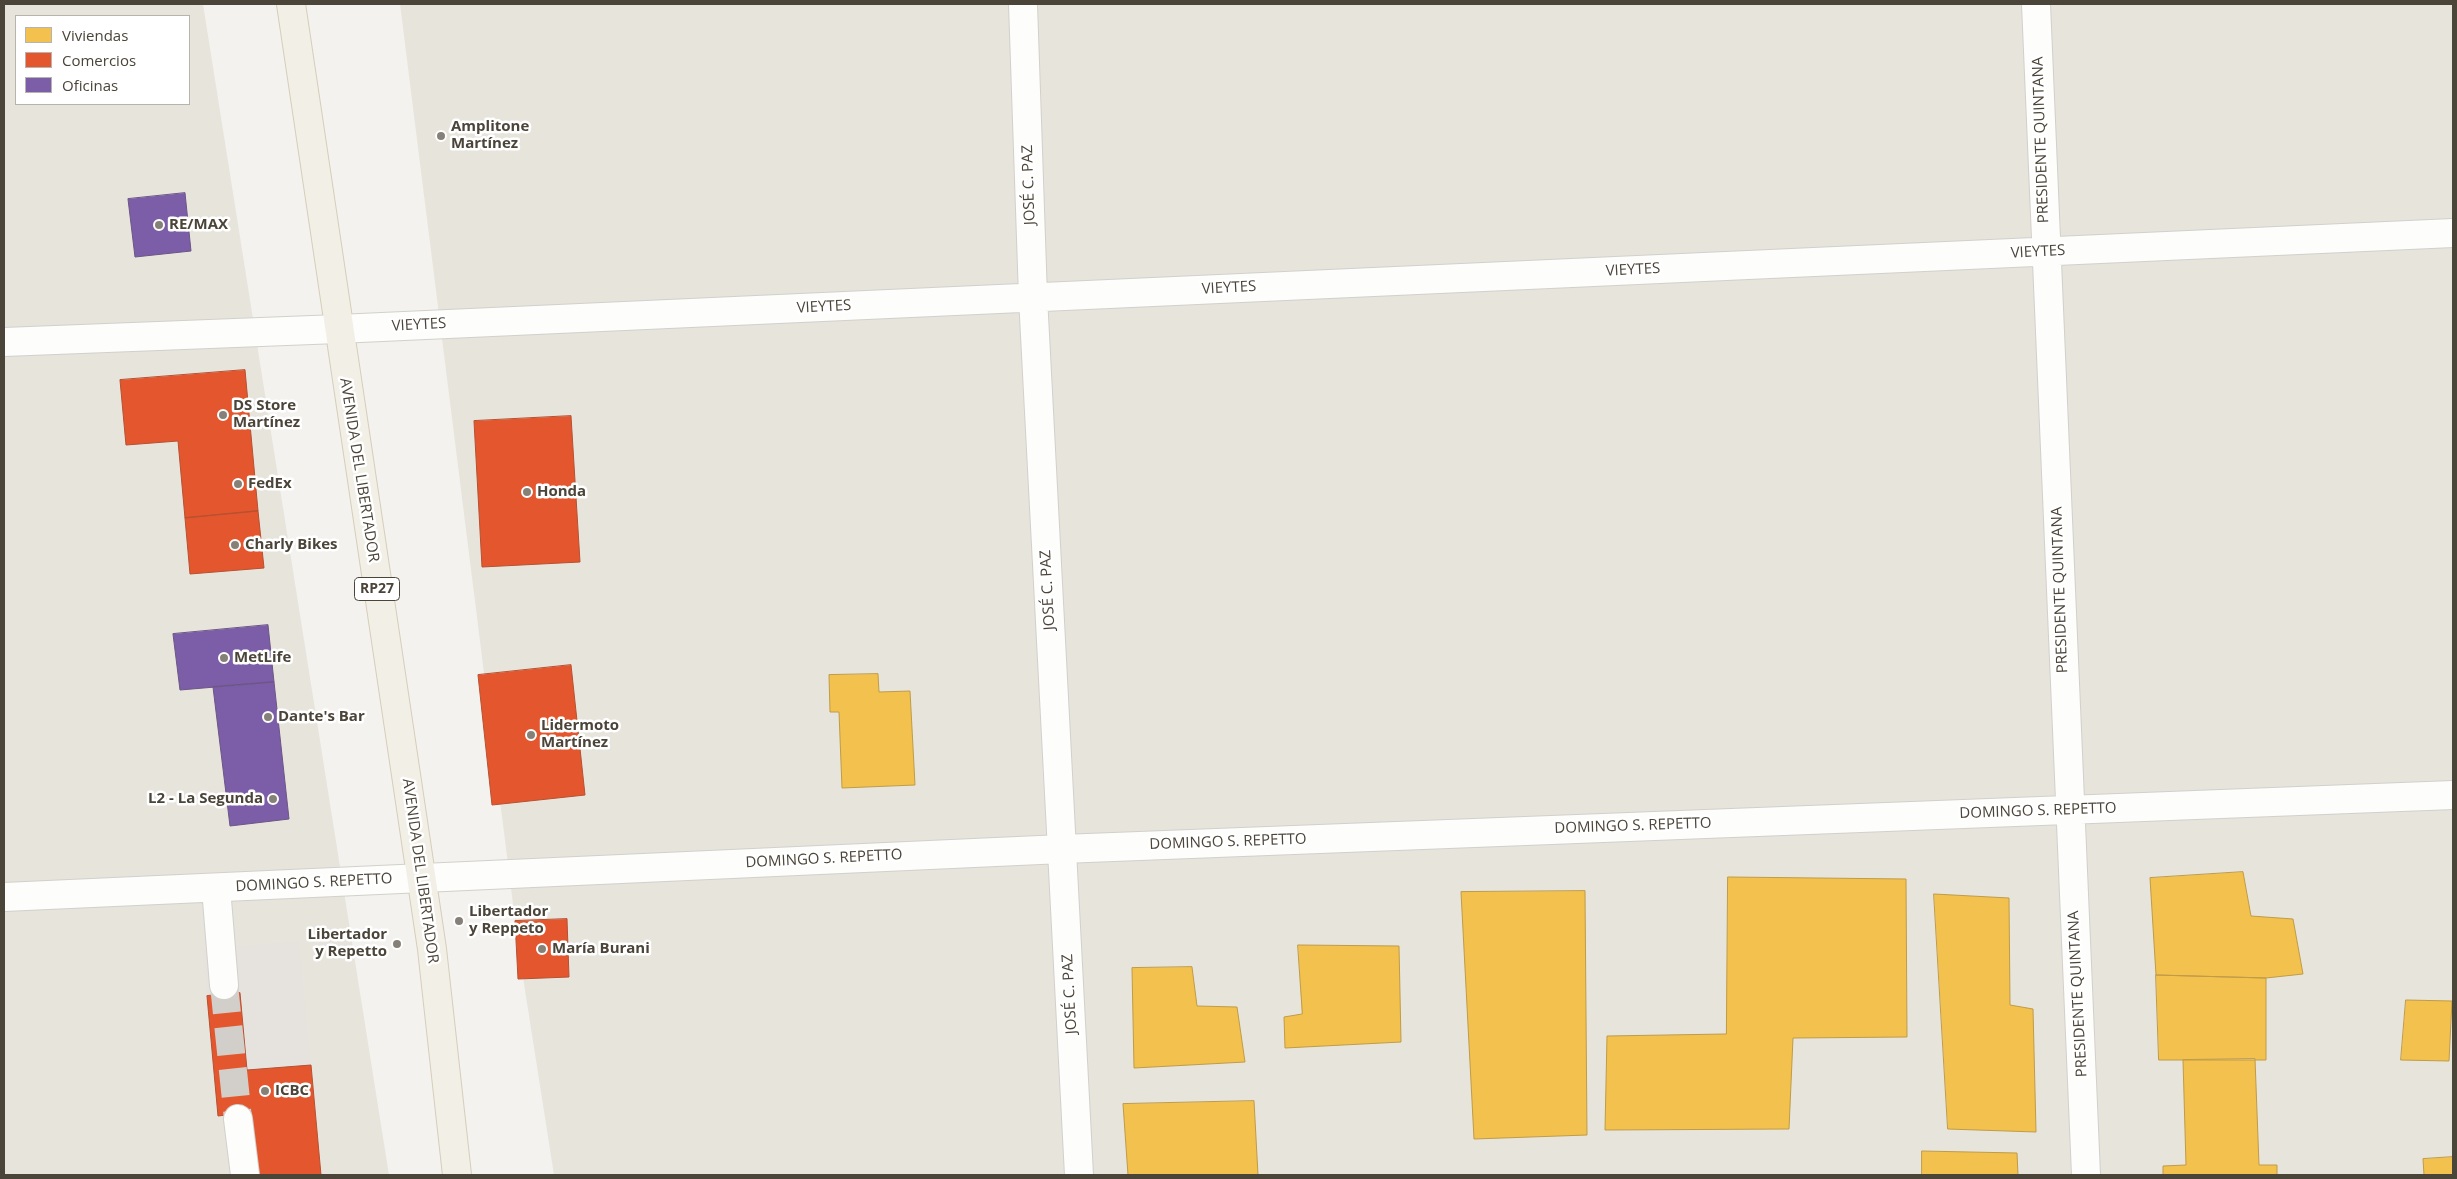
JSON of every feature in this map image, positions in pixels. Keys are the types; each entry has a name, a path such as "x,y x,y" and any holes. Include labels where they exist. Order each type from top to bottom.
{"main road":[{"name":"AVENIDA DEL LIBERTADOR","path":"290,4 432,949 457,1175"}],"street":[{"name":"JOSÉ C. PAZ","path":"1023,4 1033,297 1080,1175"},
{"name":"PRESIDENTE QUINTANA","path":"2036,4 2086,1175"},
{"name":"VIEYTES","path":"4,342 338,329 2453,233"},
{"name":"DOMINGO S. REPETTO","path":"4,897 1062,848 2453,795"},
{"path":"216,888 224,985"},
{"path":"238,1119 245,1175"}],"shaded area":[{"path":"4,4 203,4 389,1175 4,1175"},
{"path":"400,4 2453,4 2453,1175 554,1175 519,952"},
{"path":"299,941 311,1065 247,1070 240,994 207,996 203,949"}],"building: Viviendas":[{"path":"878,674 879,692 910,691 915,785 842,788 839,712 830,712 829,675"},
{"path":"2243,872 2251,916 2293,919 2303,974 2266,978 2156,975 2150,878"},
{"path":"1728,877 1906,879 1907,1037 1793,1038 1789,1129 1605,1130 1607,1036 1726,1034"},
{"path":"1585,891 1587,1135 1474,1139 1461,892"},
{"path":"1934,894 2009,898 2010,1005 2033,1009 2036,1132 1948,1129"},
{"path":"1298,945 1399,946 1401,1042 1285,1048 1284,1017 1302,1014"},
{"path":"1192,967 1197,1006 1237,1007 1245,1062 1134,1068 1132,968"},
{"path":"2156,975 2266,978 2266,1060 2159,1060"},
{"path":"2406,1000 2452,1001 2449,1061 2401,1060"},
{"path":"2255,1059 2259,1165 2277,1165 2277,1175 2163,1175 2163,1166 2186,1165 2183,1060"},
{"path":"1254,1101 1258,1175 1128,1175 1123,1104"},
{"path":"1922,1151 2017,1153 2018,1175 1922,1175"},
{"path":"2453,1157 2453,1175 2424,1175 2423,1159"}],"building: Comercios":[{"path":"245,370 258,511 185,518 178,441 126,445 120,380"},
{"name":"Honda","path":"571,416 580,562 482,567 474,421"},
{"path":"258,511 264,568 190,574 185,518"},
{"name":"Lidermoto Martínez","path":"571,665 585,795 492,805 478,675"},
{"name":"María Burani","path":"567,919 569,977 518,979 515,921"},
{"name":"ICBC","path":"240,993 247,1070 311,1065 321,1175 256,1175 250,1112 218,1116 207,996"}],"building: Oficinas":[{"name":"RE/MAX","path":"185,193 191,251 135,257 128,199"},
{"name":"MetLife","path":"268,625 274,682 180,690 173,634"},
{"path":"274,682 289,819 230,826 213,687"}],"tunnel":[{"path":"224,985 238,1119"}],"place":[{"name":"Amplitone Martínez","path":"441,136"},
{"name":"RE/MAX","path":"159,225"},
{"name":"DS Store Martínez","path":"223,415"},
{"name":"FedEx","path":"238,484"},
{"name":"Honda","path":"527,492"},
{"name":"Charly Bikes","path":"235,545"},
{"name":"MetLife","path":"224,658"},
{"name":"Dante's Bar","path":"268,717"},
{"name":"Lidermoto Martínez","path":"531,735"},
{"name":"L2 - La Segunda","path":"273,799"},
{"name":"Libertador y Reppeto","path":"459,921"},
{"name":"Libertador y Repetto","path":"397,944"},
{"name":"María Burani","path":"542,949"},
{"name":"ICBC","path":"265,1091"}]}
